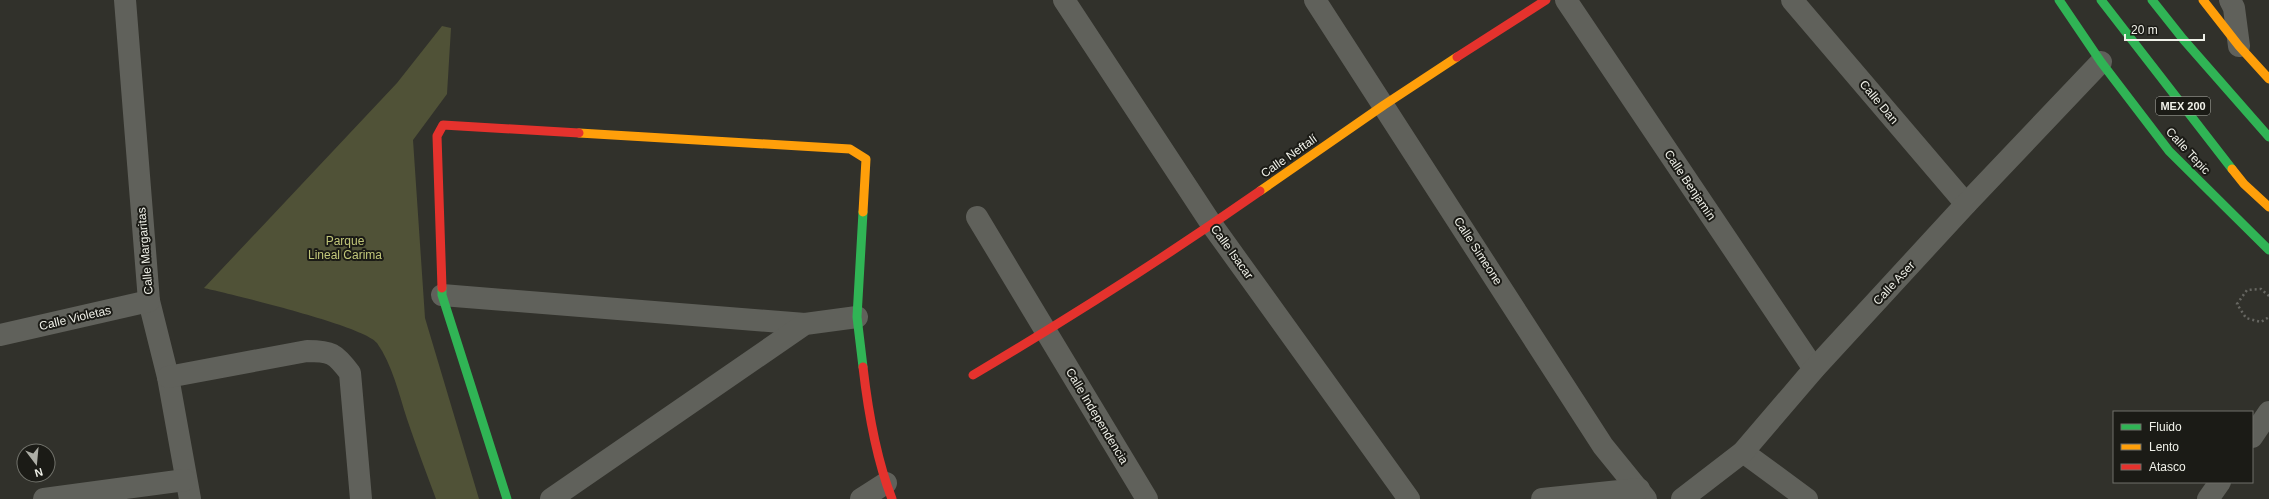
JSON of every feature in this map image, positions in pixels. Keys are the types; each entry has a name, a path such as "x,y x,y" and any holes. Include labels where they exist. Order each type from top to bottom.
{"main road":[{"name":"Calle Neftalí","path":"972,375 1046,332 1212,225 1384,105 1546,0"},
{"name":"Calle Tepic","path":"2059,0 2101,62 2169,151 2269,250"},
{"name":"MEX 200","path":"2101,0 2244,184 2269,207"},
{"name":"MEX 200","path":"2152,0 2183,39 2269,136"},
{"path":"2203,0 2239,46 2269,79"},
{"path":"507,499 442,296 437,136 443,125 850,149 866,159 857,317 867,399 889,491"}],"street":[{"name":"Calle Margaritas","path":"125,0 149,301 168,377 188,490"},
{"name":"Calle Isacar","path":"1064,0 1212,225 1409,499"},
{"name":"Calle Simeone","path":"1315,0 1603,446 1643,494"},
{"name":"Calle Benjamín","path":"1566,0 1814,369"},
{"name":"Calle Dan","path":"1792,0 1966,204"},
{"path":"2230,0 2234,8 2239,46"},
{"name":"Calle Aser","path":"1682,499 1744,452 1814,369 1966,204 2101,62"},
{"name":"Calle Independencia","path":"977,217 1147,499"},
{"path":"442,296 805,324 857,317"},
{"name":"Calle Violetas","path":"0,335 149,301"},
{"path":"551,499 805,324"},
{"path":"168,377 306,351 326,351 340,360 350,373 361,496"},
{"path":"2253,435 2269,412"},
{"path":"1744,452 1807,499"},
{"path":"2208,499 2219,483"},
{"path":"44,499 188,490"},
{"path":"861,499 889,491"},
{"path":"1542,499 1643,494"}],"path":[{"path":"2269,296 2261,289 2247,290 2237,304 2246,318 2261,322 2269,317"}],"green space":[{"name":"Parque Lineal Carima","path":"442,26 451,28 447,94 413,140 425,318 479,499 436,499 410,429 391,370 377,343 367,336 349,328 296,311 204,288 397,83"}],"traffic: fast":[{"path":"2059,0 2101,62 2169,151 2269,250"},
{"path":"2101,0 2232,169"},
{"path":"2152,0 2183,39 2269,137"},
{"path":"863,212 857,317 863,367"},
{"path":"442,288 442,295 507,499"}],"traffic: slow":[{"path":"2203,0 2239,46 2269,79"},
{"path":"1260,191 1384,105 1457,57"},
{"path":"579,133 850,149 866,159 863,212"},
{"path":"2232,169 2244,184 2269,207"}],"traffic: jam":[{"path":"1457,57 1546,0"},
{"path":"442,288 437,136 443,125 579,133"},
{"path":"973,375 1118,286 1260,191"},
{"path":"863,367 873,434 881,467 892,499"}]}
